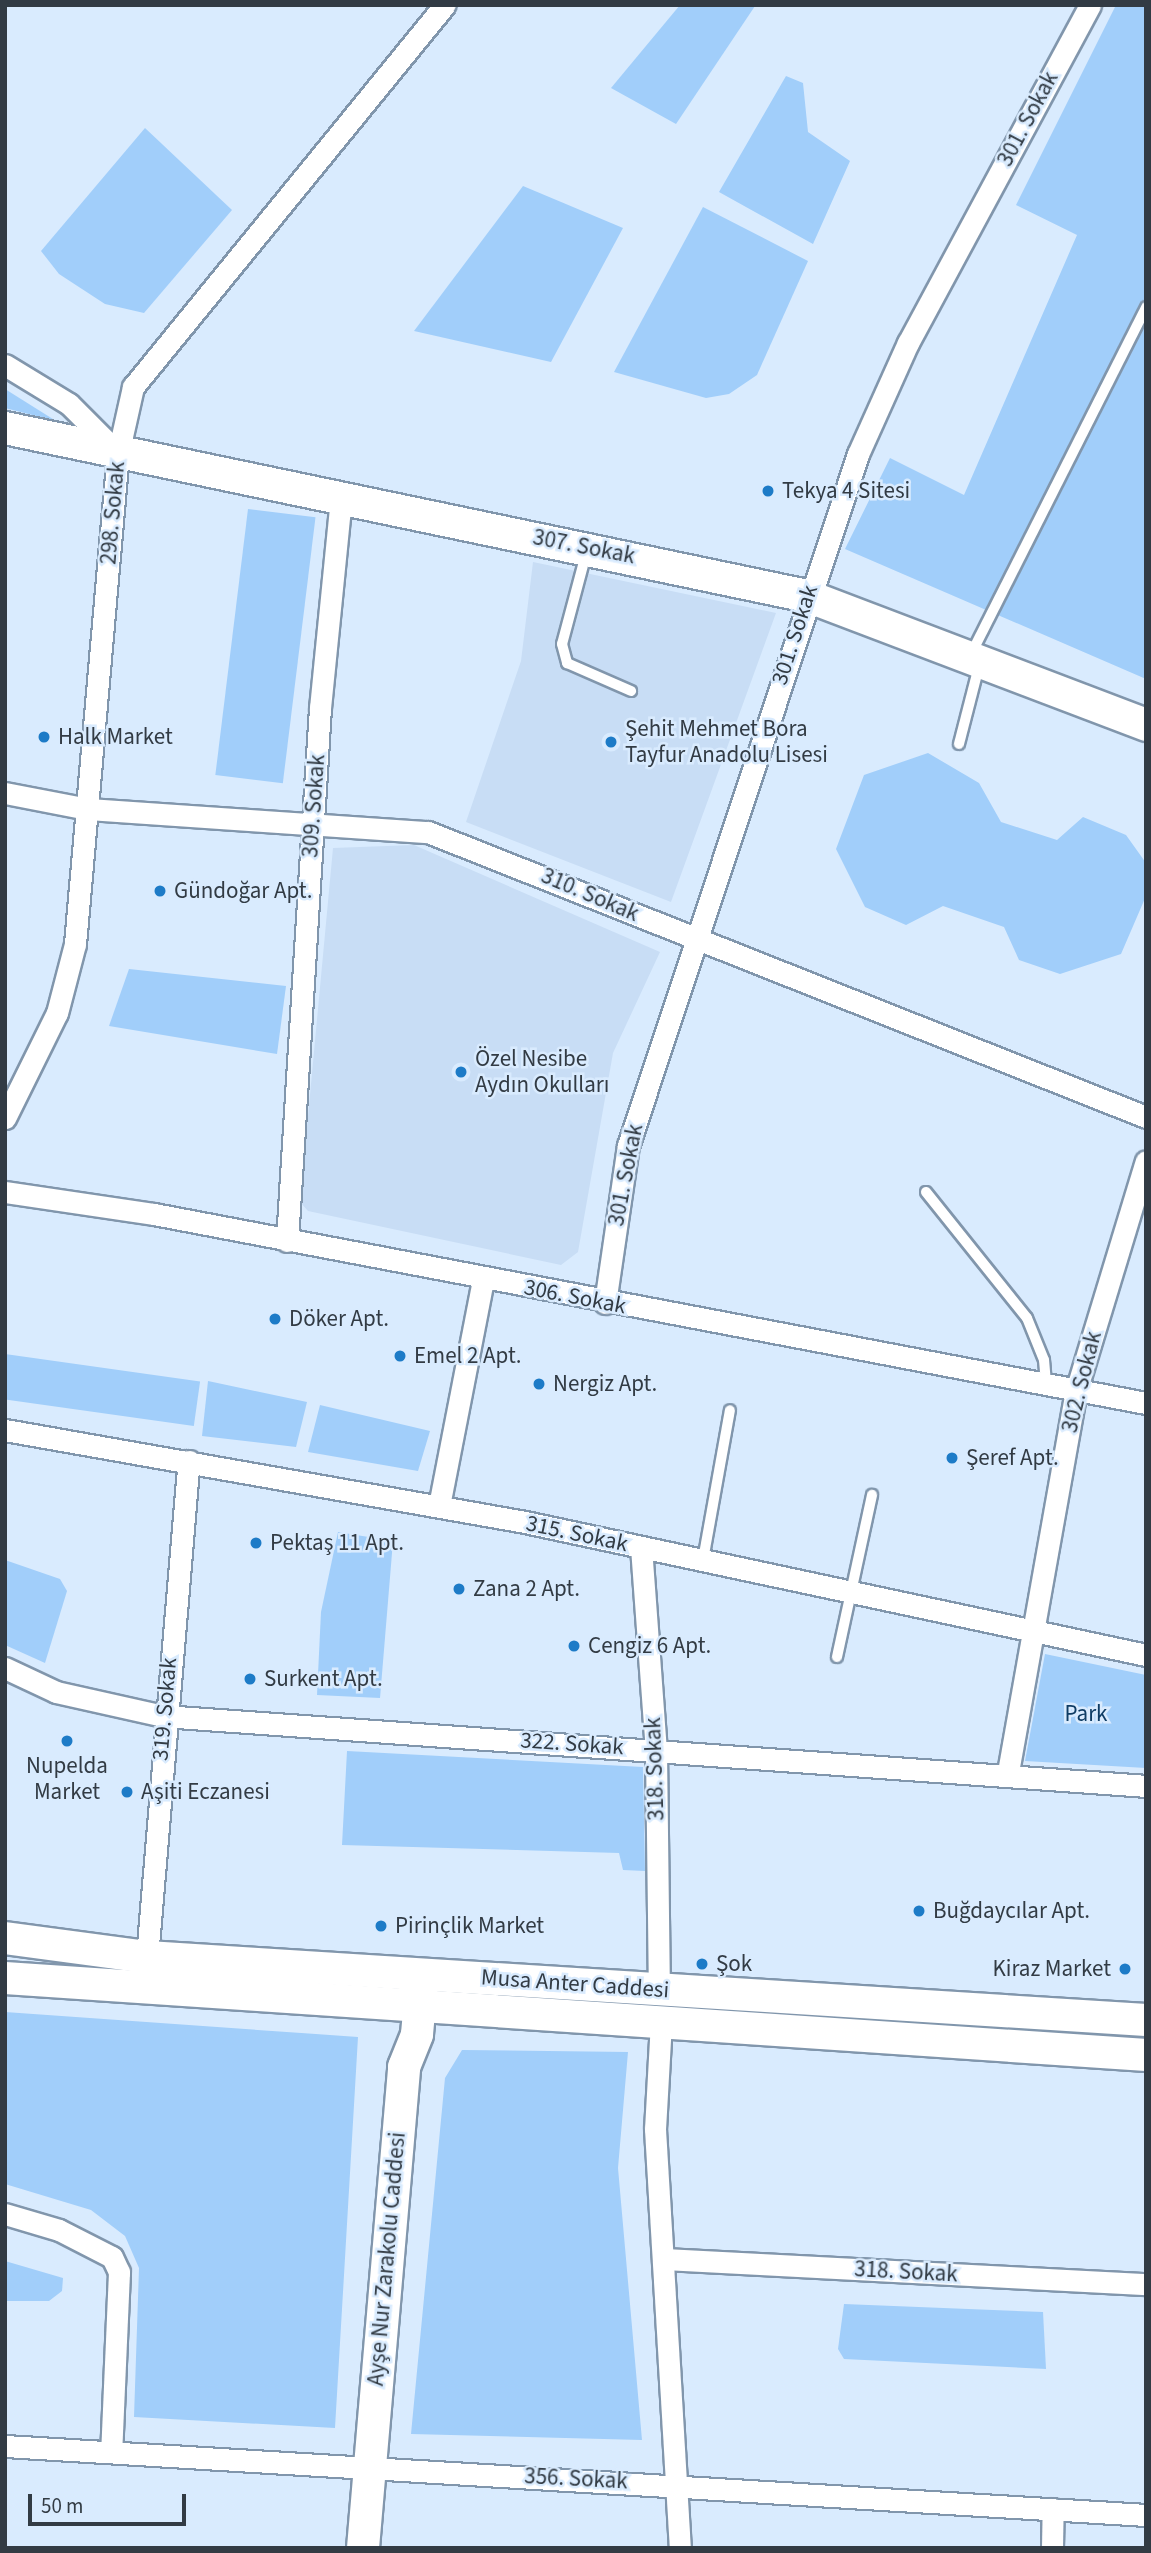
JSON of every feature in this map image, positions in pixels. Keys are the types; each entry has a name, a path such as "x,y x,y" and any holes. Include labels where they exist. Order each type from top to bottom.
{"main road":[{"name":"307. Sokak","path":"5,428 118,454 587,548 807,596 976,658 1146,725"},
{"name":"Musa Anter Caddesi","path":"5,1938 422,1988 661,2022 1146,2055"},
{"name":"Musa Anter Caddesi","path":"5,1978 180,1993 422,1988 659,1990 1146,2020"},
{"name":"Ayşe Nur Zarakolu Caddesi","path":"363,2548 404,2067 422,1988"}],"street":[{"name":"298. Sokak","path":"5,1118 57,1013 75,944 118,454 133,387 445,5"},
{"name":"301. Sokak","path":"605,1303 628,1146 807,596 858,454 908,342 1090,5"},
{"path":"5,365 69,404 118,454"},
{"name":"309. Sokak","path":"287,1241 313,828 341,498"},
{"name":"310. Sokak","path":"5,793 88,809 313,828 428,832 693,940 1146,1117"},
{"name":"302. Sokak","path":"1008,1772 1076,1391 1146,1161"},
{"name":"306. Sokak","path":"5,1192 287,1241 1146,1403"},
{"path":"439,1506 483,1280"},
{"name":"315. Sokak","path":"5,1430 439,1506 1146,1655"},
{"name":"319. Sokak","path":"147,1957 163,1716 189,1461"},
{"name":"318. Sokak","path":"641,1547 656,1751 659,1990"},
{"name":"322. Sokak","path":"5,1668 56,1692 163,1716 656,1751 1008,1772 1146,1786"},
{"path":"661,2022 655,2129 679,2484 680,2548"},
{"path":"5,2214 90,2243 112,2257 118,2272 111,2452"},
{"name":"318. Sokak","path":"665,2259 1146,2284"},
{"name":"356. Sokak","path":"5,2446 371,2469 679,2484 1146,2515"},
{"path":"1052,2548 1053,2510"}],"lane":[{"path":"959,744 976,658 1146,307"},
{"path":"587,548 562,644 567,663 631,691"},
{"path":"926,1192 1027,1318 1044,1360 1046,1385"},
{"path":"703,1560 730,1410"},
{"path":"837,1657 872,1495"}],"shaded area":[{"name":"Şehit Mehmet Bora Tayfur Anadolu Lisesi","path":"533,562 776,613 671,902 466,822 521,661"},
{"name":"Özel Nesibe Aydın Okulları","path":"414,845 660,952 613,1053 578,1252 561,1265 308,1211 300,1202 333,848"}],"green space":[{"path":"680,5 755,6 676,124 611,88"},
{"path":"1116,5 1146,5 1146,679 845,549 890,458 964,495 1077,235 1016,205"},
{"path":"786,76 803,83 808,132 850,161 813,244 719,192"},
{"path":"145,128 232,210 144,313 105,304 59,274 41,251"},
{"path":"523,186 623,228 551,362 414,331"},
{"path":"703,207 808,261 757,375 729,394 706,398 614,372"},
{"path":"5,389 56,421 5,408"},
{"path":"248,509 315,517 283,783 215,775"},
{"path":"928,753 979,783 1001,822 1057,840 1083,817 1126,835 1146,863 1146,896 1121,954 1060,974 1019,960 1004,927 943,906 906,925 865,907 836,849 864,775"},
{"path":"129,969 286,986 277,1054 109,1026"},
{"path":"5,1354 200,1381 194,1426 5,1399"},
{"path":"208,1381 307,1402 296,1447 202,1436"},
{"path":"320,1405 430,1431 418,1471 308,1452"},
{"path":"338,1532 393,1541 380,1698 317,1695 321,1612"},
{"path":"5,1560 60,1579 67,1591 45,1663 5,1645"},
{"name":"Park","path":"1045,1654 1146,1675 1146,1768 1025,1761"},
{"path":"347,1751 643,1767 645,1871 623,1870 619,1853 342,1845"},
{"path":"5,2012 358,2037 335,2428 134,2417 139,2268 125,2236 91,2210 5,2184"},
{"path":"462,2050 628,2052 618,2168 642,2440 411,2434 445,2078"},
{"path":"5,2261 63,2278 62,2291 49,2301 5,2301"},
{"path":"844,2304 1043,2312 1046,2369 844,2359 838,2349"}],"place":[{"name":"Tekya 4 Sitesi","path":"768,491"},
{"name":"Halk Market","path":"44,737"},
{"name":"Şehit Mehmet Bora Tayfur Anadolu Lisesi","path":"611,742"},
{"name":"Gündoğar Apt.","path":"160,891"},
{"name":"Özel Nesibe Aydın Okulları","path":"461,1072"},
{"name":"Döker Apt.","path":"275,1319"},
{"name":"Emel 2 Apt.","path":"400,1356"},
{"name":"Nergiz Apt.","path":"539,1384"},
{"name":"Şeref Apt.","path":"952,1458"},
{"name":"Pektaş 11 Apt.","path":"256,1543"},
{"name":"Zana 2 Apt.","path":"459,1589"},
{"name":"Cengiz 6 Apt.","path":"574,1646"},
{"name":"Surkent Apt.","path":"250,1679"},
{"name":"Nupelda Market","path":"67,1741"},
{"name":"Aşiti Eczanesi","path":"127,1792"},
{"name":"Buğdaycılar Apt.","path":"919,1911"},
{"name":"Pirinçlik Market","path":"381,1926"},
{"name":"Şok","path":"702,1964"},
{"name":"Kiraz Market","path":"1125,1969"}]}
